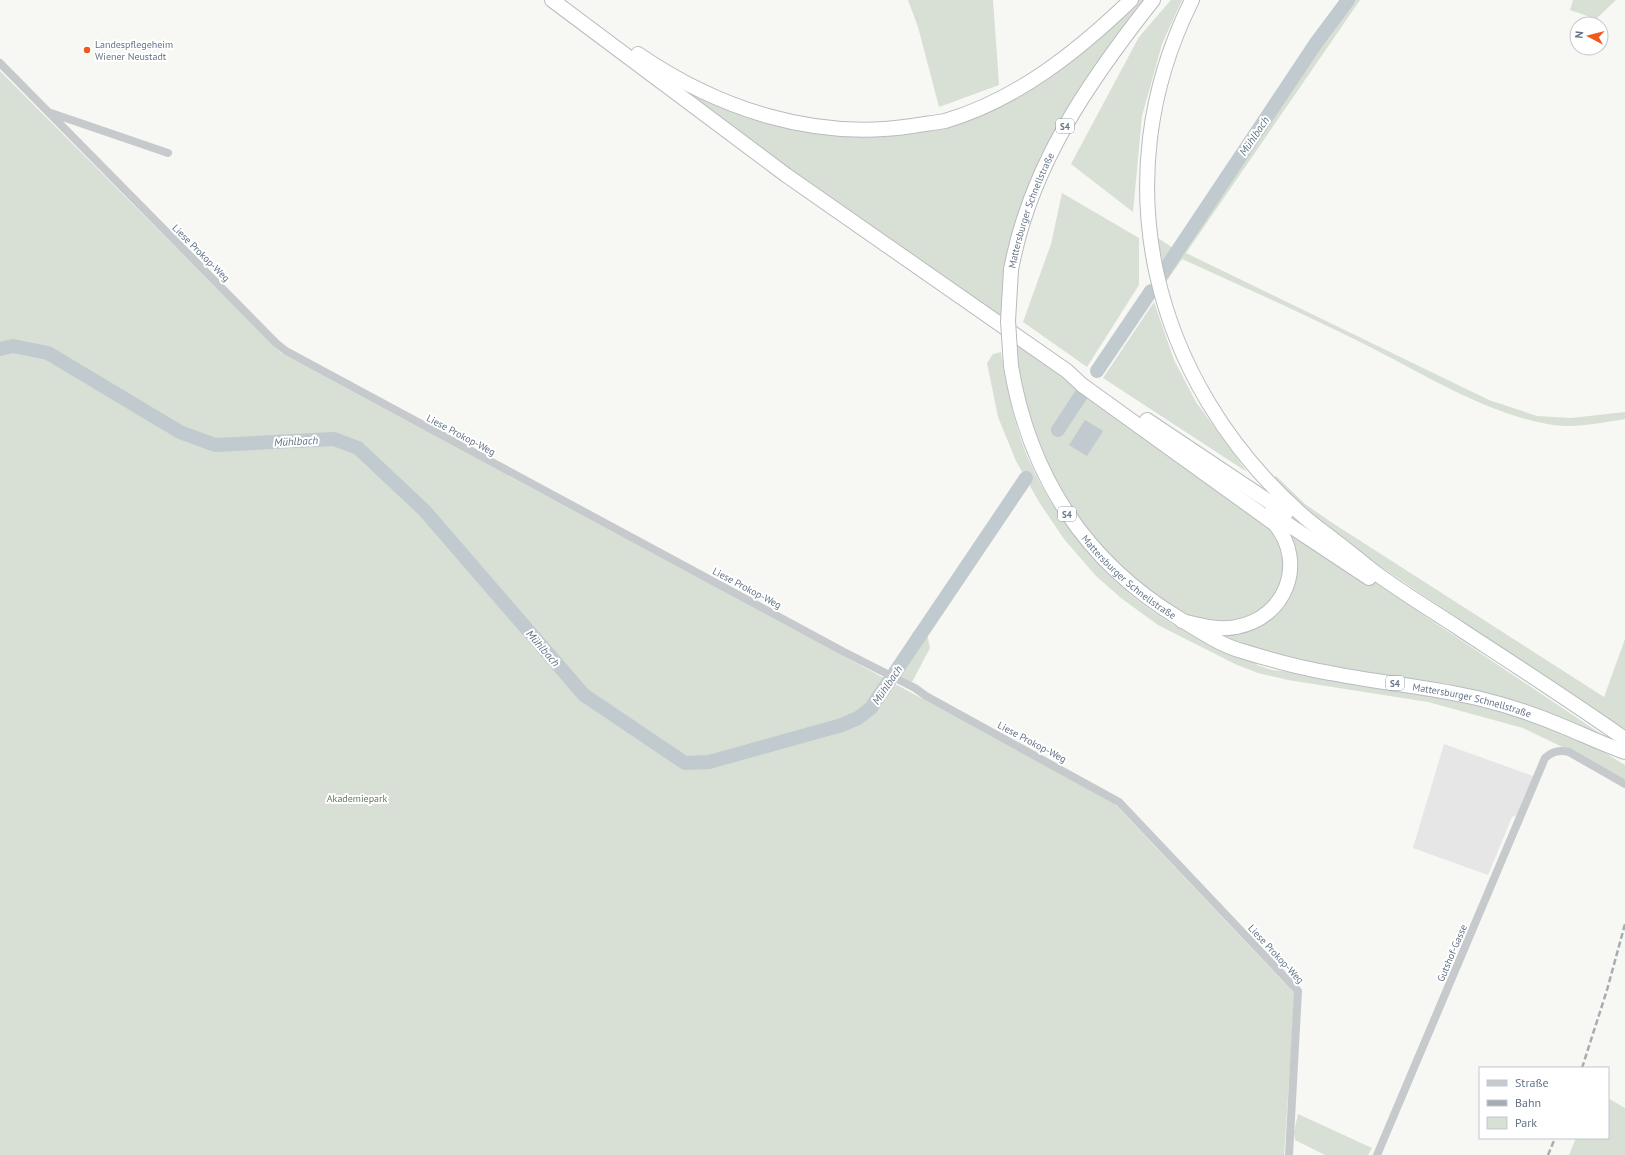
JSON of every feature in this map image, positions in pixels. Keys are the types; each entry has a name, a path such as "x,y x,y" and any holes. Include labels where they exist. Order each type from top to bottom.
{"highway":[{"path":"552,0 792,179 1067,371 1082,385 1269,518 1280,530 1288,546 1291,563 1288,581 1278,602 1264,615 1242,626 1228,628 1182,621"},
{"path":"559,0 683,82 741,108 778,119 816,127 854,130 892,129 944,121 990,103 1034,80 1075,50 1131,0"},
{"name":"Mattersburger Schnellstraße","path":"1153,0 1098,74 1070,116 1047,159 1026,211 1012,270 1008,320 1011,366 1019,409 1045,475 1066,513 1098,554 1118,574 1152,603 1215,640 1240,651 1282,663 1330,673 1438,690 1482,699 1526,712 1625,752"},
{"path":"1192,0 1180,25 1163,70 1150,129 1147,169 1147,204 1155,274 1172,325 1190,368 1212,409 1241,450 1269,483 1301,514 1386,580"},
{"path":"1067,371 1086,378 1625,739"},
{"path":"1128,417 1625,748"}],"street":[{"name":"Liese Prokop-Weg","path":"0,63 50,112 61,126 276,343 286,351 887,674 1119,802 1296,988 1299,997 1289,1155"},
{"name":"Liese Prokop-Weg","path":"50,112 168,153"},
{"name":"Gutshof-Gasse","path":"1377,1155 1545,758 1551,753 1560,750 1569,752 1625,784"}],"shaded area":[{"path":"1085,420 1103,431 1087,456 1069,445"},
{"path":"1444,744 1533,776 1517,815 1512,817 1488,875 1413,848"}],"green space":[{"path":"908,0 993,0 999,85 939,107 918,27"},
{"path":"1131,0 1153,0 1070,116 1004,269 1001,326 677,94 683,82 816,127 944,121 1034,80"},
{"path":"1171,0 1182,0 1162,44 1142,116 1133,212 1071,164 1139,37"},
{"path":"1342,0 1360,0 1186,253 1489,400 1537,416 1571,418 1625,412 1625,419 1586,425 1566,426 1547,424 1523,418 1500,411 1454,391 1366,345 1275,301 1182,259 1166,282 1158,238 1173,248"},
{"path":"1573,0 1616,0 1599,16 1587,16 1570,10"},
{"name":"Akademiepark","path":"0,71 281,353 1112,801 1295,994 1284,1155 0,1155"},
{"path":"1062,193 1139,238 1139,285 1087,367 1023,322 1051,244"},
{"path":"1154,302 1174,360 1196,402 1247,472 1103,378"},
{"path":"1015,336 1128,417 1625,750 1523,711 1240,651 1122,577 1038,462 1018,365"},
{"path":"1001,352 1012,406 1023,445 1041,484 1055,509 1072,533 1111,577 1133,597 1156,614 1199,638 1254,660 1257,665 1272,670 1299,673 1480,704 1548,725 1597,748 1625,765 1625,780 1585,758 1523,728 1428,702 1288,680 1258,673 1235,664 1158,625 1121,598 1096,576 1064,539 1039,502 1016,461 998,417 987,363 993,354"},
{"path":"1276,476 1305,504 1334,524 1604,697 1625,639 1625,731 1328,531 1272,480"},
{"path":"922,630 927,633 930,648 912,682 890,671 914,631"},
{"path":"1609,1099 1625,1108 1625,1155 1569,1155 1576,1139 1609,1139"},
{"path":"1298,1114 1372,1148 1368,1155 1325,1155 1295,1140 1294,1132"}],"waterway":[{"name":"Mühlbach","path":"1162,274 1316,43 1348,0"},
{"name":"Mühlbach","path":"1097,371 1151,291"},
{"name":"Mühlbach","path":"0,349 13,346 48,353 180,432 215,445 334,439 358,448 424,510 584,695 685,763 709,762 842,725 858,718 871,708 1026,478"},
{"name":"Mühlbach","path":"1058,430 1081,395"}],"railway":[{"path":"1582,1067 1607,990 1625,924"},
{"path":"1548,1155 1555,1139"}],"place":[{"name":"Landespflegeheim Wiener Neustadt","path":"87,50"}]}
